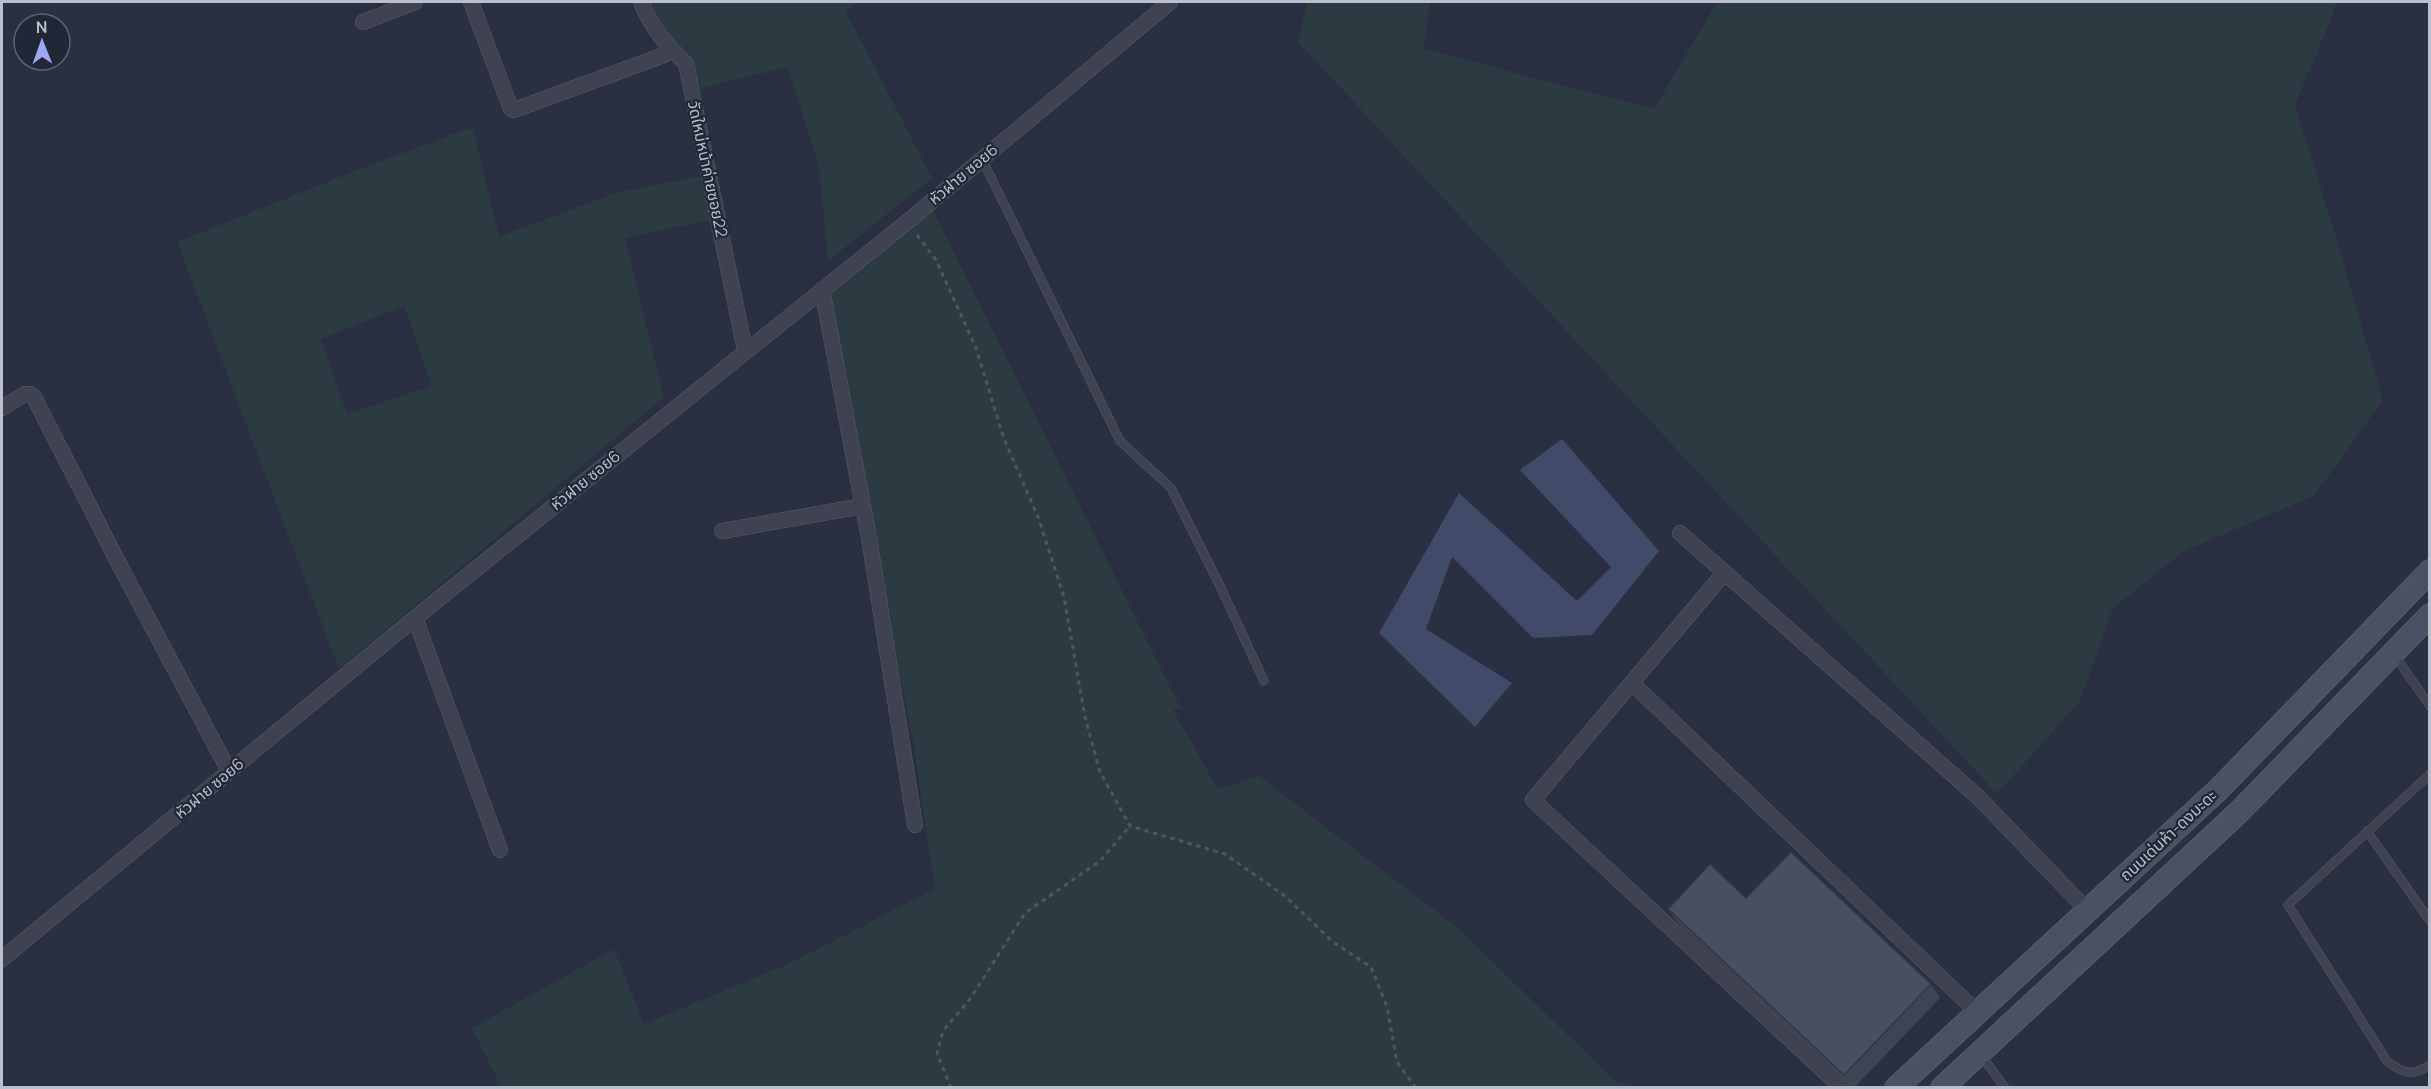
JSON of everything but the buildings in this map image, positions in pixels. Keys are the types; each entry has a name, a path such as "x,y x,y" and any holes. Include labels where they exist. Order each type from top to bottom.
{"main road":[{"name":"ถนนเด่นห้า-ดงมะดะ","path":"1896,1088 2219,789 2430,571"},
{"name":"ถนนเด่นห้า-ดงมะดะ","path":"1942,1088 2240,811 2430,615"},
{"path":"1998,992 2021,1014"}],"street":[{"path":"363,22 415,2"},
{"path":"471,2 510,107 514,110 664,56 669,48"},
{"name":"วัดใหม่หน้าค่ายซอย22","path":"641,2 652,27 686,64 746,350"},
{"name":"หัวฝาย ซอย6","path":"2,959 415,618 907,222 1170,2"},
{"path":"822,289 863,506 915,825"},
{"path":"2,408 25,394 34,397 119,564 229,771"},
{"path":"722,531 863,506"},
{"path":"1680,533 1978,797 2087,910"},
{"path":"1725,572 1533,800 1842,1088"},
{"path":"415,618 500,850"},
{"path":"1632,683 1977,1012"}],"lane":[{"path":"982,159 1120,441 1171,488 1264,681"},
{"path":"2393,653 2430,706"},
{"path":"2430,774 2288,905 2387,1061 2408,1073 2422,1071 2430,1065"},
{"path":"2367,831 2430,921"},
{"path":"1979,1053 2005,1088"}],"path":[{"path":"907,222 936,260 976,348 1004,439 1038,517 1064,597 1085,717 1100,772 1130,826 1226,854 1285,896 1333,942 1371,967 1387,1007 1397,1062 1416,1088"},
{"path":"951,1088 937,1053 943,1031 970,999 1025,913 1100,861 1130,826"}],"shaded area":[{"path":"647,2 858,2 846,12 932,178 828,261 819,168 788,67 699,89 692,63 654,21"},
{"path":"1307,2 1430,2 1424,49 1654,109 1717,2 2338,2 2295,105 2383,400 2314,496 2184,551 2113,608 2080,701 1997,794 1298,42"},
{"path":"473,127 499,237 615,193 700,176 710,220 625,238 664,397 339,669 177,242 357,170","holes":["404,306 431,386 347,414 321,339"]},
{"path":"929,202 1181,709 1173,710 1218,789 1259,776 1458,928 1615,1081 1632,1087 501,1087 472,1028 614,949 644,1024 788,964 935,889 913,741 822,289"}],"water":[{"path":"1562,439 1659,551 1592,635 1533,638 1452,557 1426,629 1512,683 1475,727 1379,633 1459,493 1577,601 1611,567 1520,470"}]}
